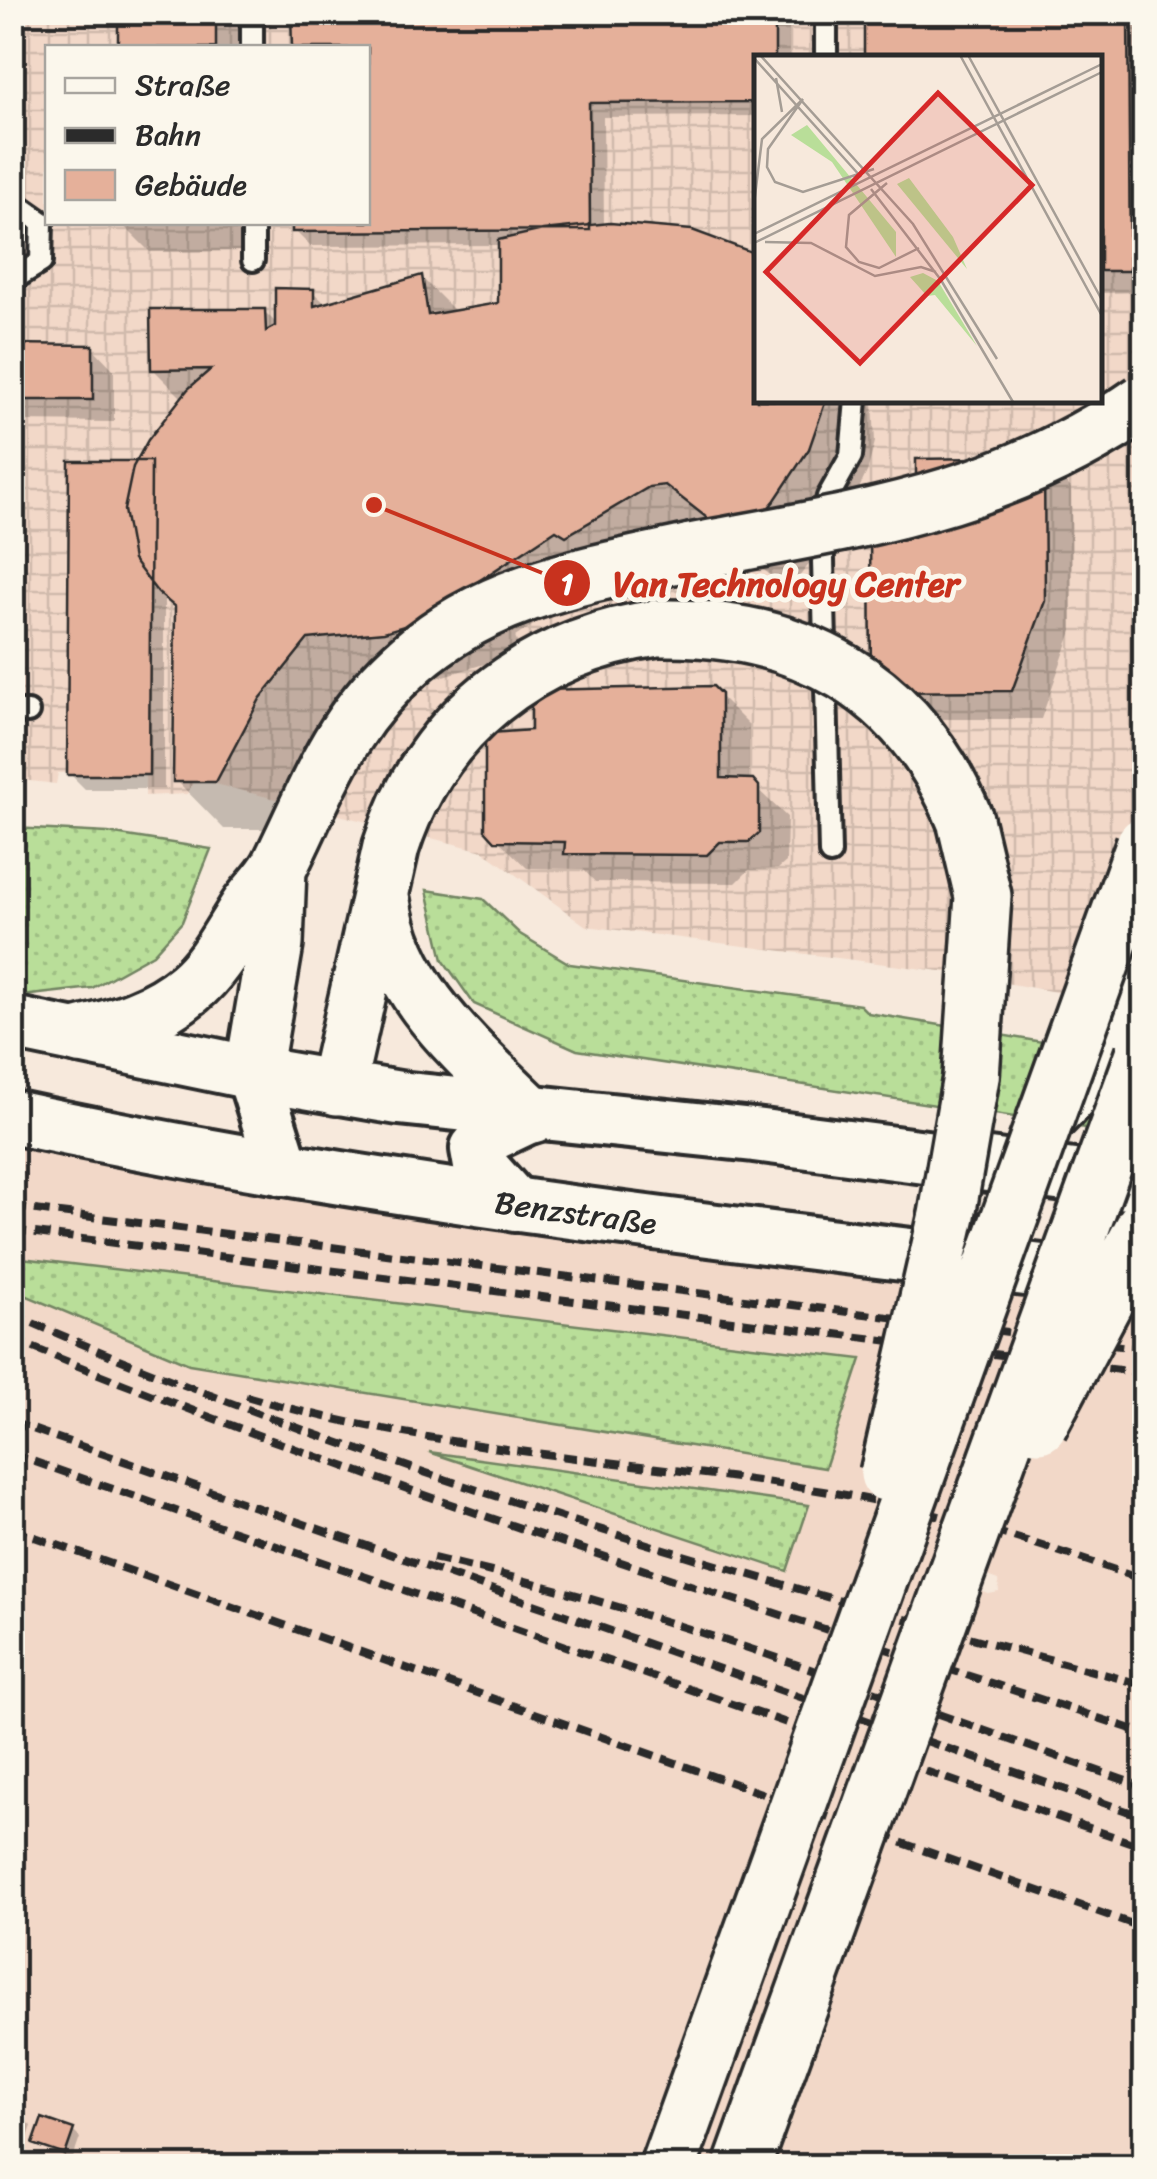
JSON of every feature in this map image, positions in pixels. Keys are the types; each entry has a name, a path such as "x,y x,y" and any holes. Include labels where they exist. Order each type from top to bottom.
{"highway":[{"path":"79,1036 140,1018 189,988 224,948 278,868 313,787 353,722 412,658 477,614 566,580 878,516 990,486 1047,461 1144,402"},
{"path":"337,1086 401,816 440,746 492,696 570,649 626,632 693,627 799,649 852,676 905,720 956,797 973,843 983,896 972,1064 947,1215 838,1696"},
{"path":"668,2166 1144,845"},
{"path":"252,1073 276,944 278,868"},
{"path":"381,892 388,930 417,992 532,1115"},
{"path":"742,2166 944,1605 1126,1056"},
{"path":"944,1605 1144,1227"}],"main road":[{"path":"12,1022 252,1073 532,1115 754,1135 1144,1185"},
{"path":"252,1073 283,1169"},
{"path":"283,1169 337,1086"},
{"path":"515,1205 480,1166 477,1148 490,1134 532,1115"},
{"name":"Benzstraße","path":"12,1117 283,1169 515,1205 1132,1274"}],"street":[{"path":"1144,956 1126,1056 1112,1100 1144,1145"},
{"path":"943,1162 1010,1149 1042,1133 1126,1056"}],"lane":[{"path":"252,12 252,45"},
{"path":"826,12 826,55"},
{"path":"12,200 42,222 41,262 12,280"},
{"path":"253,225 253,260"},
{"path":"830,852 822,520 828,498 851,456 856,402"}],"shaded area":[{"path":"13,13 1144,13 1144,1008 940,971 586,926 483,851 195,779 187,794 145,796 145,774 58,773 56,784 13,779"},
{"path":"13,1141 164,1176 666,1251 1144,1310 1144,2166 77,2166 13,2147","holes":["945,1561 998,1580 999,1592 989,1594 939,1577"]}],"green space":[{"path":"13,828 108,833 211,849 182,922 153,954 92,988 13,997"},
{"path":"427,890 483,899 520,934 570,964 860,1005 868,1013 1144,1059 1144,1137 577,1050 474,1004 443,960"},
{"path":"13,1257 861,1359 825,1468 189,1364 13,1290"},
{"path":"429,1452 809,1505 787,1571"}],"building":[{"path":"118,12 216,12 216,45 118,45"},
{"path":"291,12 775,12 775,55 754,55 754,102 589,103 590,230 292,232 292,225 370,225 370,45 292,45"},
{"path":"864,12 1128,12 1130,271 1102,271 1102,55 864,55"},
{"path":"610,223 692,230 754,253 754,402 825,402 809,449 775,500 739,543 665,485 649,487 566,536 556,530 468,588 475,605 384,632 308,639 260,699 216,782 173,782 175,607 158,593 133,560 124,510 133,467 148,440 188,389 211,369 151,370 150,309 265,309 266,331 275,326 275,288 314,289 314,306 422,275 428,315 498,303 498,240 543,230"},
{"path":"12,344 93,345 93,400 12,400"},
{"path":"1044,457 1045,601 1012,691 871,692 870,520 916,519 916,459"},
{"path":"69,461 151,461 149,775 67,775"},
{"path":"713,686 721,694 721,778 753,779 759,786 759,833 749,842 720,842 707,855 564,854 565,842 495,841 485,830 485,738 491,733 531,730 531,697 540,690"},
{"path":"42,2118 74,2129 65,2155 33,2144"}],"railway":[{"path":"12,1207 1144,1349"},
{"path":"12,1230 1144,1373"},
{"path":"12,1314 150,1372 430,1474 714,1564 1144,1685"},
{"path":"12,1339 292,1448 433,1498 1144,1733"},
{"path":"246,1396 388,1430 750,1480 905,1507 1144,1580"},
{"path":"12,1422 1144,1817"},
{"path":"12,1454 1144,1847"},
{"path":"12,1529 1144,1928"},
{"path":"433,1558 703,1633 1144,1787"}],"place":[{"name":"Van Technology Center","path":"374,505"}]}
